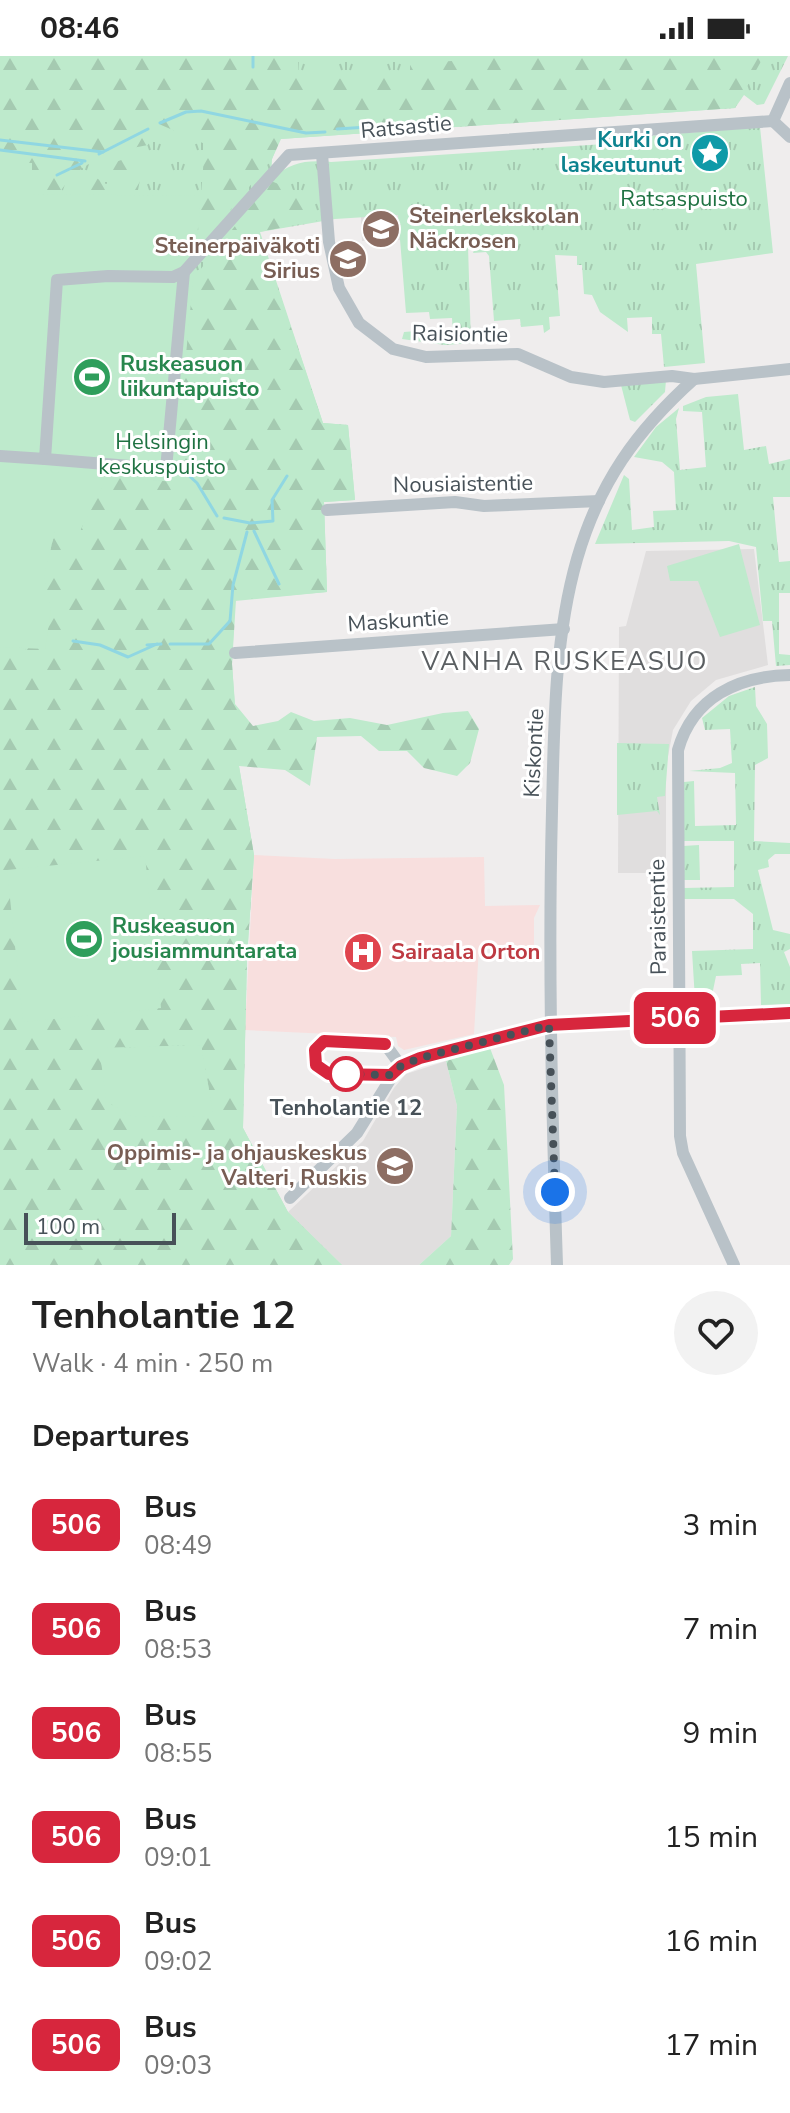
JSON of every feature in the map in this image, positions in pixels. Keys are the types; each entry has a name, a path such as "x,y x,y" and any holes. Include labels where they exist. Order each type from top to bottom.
{"street":[{"path":"790,83 773,121 790,137"},
{"name":"Ratsastie","path":"184,272 289,155 773,121"},
{"name":"Raisiontie","path":"322,154 329,242 339,288 354,317 389,347 426,357 518,354 587,381 672,376 694,379"},
{"path":"0,456 166,469 184,272 173,277 57,280 45,459"},
{"path":"694,379 790,369"},
{"name":"Kiskontie","path":"557,1265 549,1025 554,726 564,629 576,561 599,501 640,430 694,379"},
{"name":"Nousiaistentie","path":"327,510 455,502 484,506 599,501"},
{"name":"Maskuntie","path":"235,653 564,629"},
{"name":"Paraistentie","path":"734,1265 681,1145 676,791 682,737 696,713 723,689 765,675 790,675"},
{"path":"396,1070 385,1044 324,1041 315,1050 316,1065 324,1072 396,1070 457,1047 549,1025 790,1013"},
{"path":"290,1198 357,1133 396,1070"}],"shaded area":[{"name":"Steinerlekskolan Näckrosen","path":"399,215 401,240 362,241 361,217"},
{"path":"754,549 768,665 716,680 691,701 673,730 666,767 666,873 618,873 619,627 626,626 646,551"},
{"name":"Sairaala Orton","path":"254,855 335,859 484,857 485,906 540,905 534,918 534,946 479,946 474,1034 404,1050 398,1046 396,1037 245,1030"},
{"name":"Oppimis- ja ohjauskeskus Valteri, Ruskis","path":"446,1061 457,1106 451,1236 419,1265 342,1265 288,1212 363,1141 394,1088 406,1074"}],"green space":[{"name":"Helsingin keskuspuisto","path":"0,56 788,56 764,104 757,105 744,95 735,108 280,139 272,159 271,179 292,166 306,162 605,144 611,139 760,127 773,253 696,264 705,363 664,367 661,334 652,334 652,317 627,318 628,332 600,312 592,295 584,294 582,265 577,265 577,256 555,255 560,316 549,317 550,329 544,333 543,325 521,327 520,319 494,321 489,256 486,252 473,253 475,247 468,246 471,343 445,345 402,339 404,332 429,330 430,338 453,336 452,318 430,319 429,312 406,313 398,215 335,219 260,232 323,423 348,425 355,500 324,502 327,592 235,601 232,664 239,766 254,855 247,957 243,1128 288,1212 342,1265 0,1265"},
{"path":"0,56 298,56 299,80 410,76 410,64 522,56 764,56 735,108 281,139 272,159 210,235 197,245 205,144 152,121 148,145 98,159 76,173 59,194 32,194 31,163 0,163"},
{"path":"135,155 143,164 138,190 128,195 69,195 90,174 106,184 111,182 113,163"},
{"name":"Ruskeasuon liikuntapuisto","path":"0,163 32,163 32,194 201,196 174,482 108,476 80,531 55,531 44,576 51,610 45,649 0,647"},
{"name":"Helsingin keskuspuisto","path":"271,181 301,193 317,221 259,232 323,423 348,425 355,500 324,502 327,592 236,600 232,664 235,704 253,726 278,721 291,712 314,721 350,718 387,725 468,711 479,729 470,763 457,776 424,768 407,751 379,751 361,736 317,737 310,786 285,770 239,766 254,855 247,957 243,1128 288,1212 342,1265 0,1265 0,647 27,650 51,610 44,576 55,531 80,531 108,475 174,482 192,280","holes":["201,1045 213,1112 207,1116 132,1117 106,1101 100,1052 104,1048"]},
{"path":"429,211 514,211 512,246 431,239"},
{"path":"666,380 665,392 635,422 630,420 621,385"},
{"path":"738,394 744,450 766,446 769,464 790,459 790,497 773,497 779,562 790,561 790,593 779,593 779,654 790,655 790,665 776,666 772,621 763,621 756,547 729,541 595,544 624,475 629,479 632,530 654,527 653,511 676,510 674,472 662,462 634,457 656,427 679,408 676,419 680,470 706,467 702,412 683,411 683,406 706,397"},
{"path":"739,544 760,625 720,637 698,581 670,581 667,566"},
{"path":"755,687 756,706 767,724 768,758 755,765 754,841 790,843 790,854 775,854 768,860 769,867 758,870 773,930 790,934 790,949 784,952 790,967 790,1004 761,1005 760,963 741,964 742,975 716,976 710,1005 703,1006 695,1000 692,951 753,949 753,914 734,899 683,899 683,888 734,887 734,841 684,841 684,782 694,781 695,826 736,825 735,773 689,771 720,768 732,763 730,729 705,730 702,718 729,696"},
{"path":"617,743 669,744 665,796 657,797 660,815 657,811 617,815"},
{"path":"699,845 700,880 683,880 683,846"},
{"name":"Ruskeasuon jousiammuntarata","path":"145,856 161,1008 23,1022 7,870"},
{"path":"201,1045 213,1112 207,1116 132,1117 106,1101 100,1052 104,1048"},
{"path":"490,1048 504,1085 513,1259 509,1265 419,1265 451,1236 457,1106 446,1061"}],"waterway":[{"path":"253,56 253,67"},
{"path":"160,123 186,112 201,111 306,133 325,132"},
{"path":"337,129 368,127 369,132"},
{"path":"99,154 148,129"},
{"path":"0,140 103,152"},
{"path":"0,150 85,161"},
{"path":"57,175 82,163"},
{"path":"174,462 197,483 217,516"},
{"path":"224,518 250,523 273,521 272,500 287,476"},
{"path":"254,531 279,584"},
{"path":"170,644 209,644 230,621 233,585 247,532"},
{"path":"73,641 100,645 128,657 157,644"},
{"path":"147,645 161,644"}],"bus line":[{"name":"506","path":"385,1044 324,1041 315,1050 316,1065 329,1074 391,1075 401,1066 420,1058 535,1027 790,1013"}],"place":[{"name":"Kurki on laskeutunut","path":"710,153"},
{"name":"Steinerlekskolan Näckrosen","path":"381,229"},
{"name":"Steinerpäiväkoti Sirius","path":"348,259"},
{"name":"Ruskeasuon liikuntapuisto","path":"92,377"},
{"name":"Ruskeasuon jousiammuntarata","path":"84,939"},
{"name":"Sairaala Orton","path":"363,952"},
{"name":"Tenholantie 12","path":"346,1074"},
{"name":"Oppimis- ja ohjauskeskus Valteri, Ruskis","path":"395,1166"}],"district":[{"name":"VANHA RUSKEASUO","path":"565,661"}],"route":[{"path":"346,1074 391,1075 401,1066 420,1058 549,1025 555,1192"}],"park label":[{"name":"Ratsaspuisto","path":"684,199"}]}
